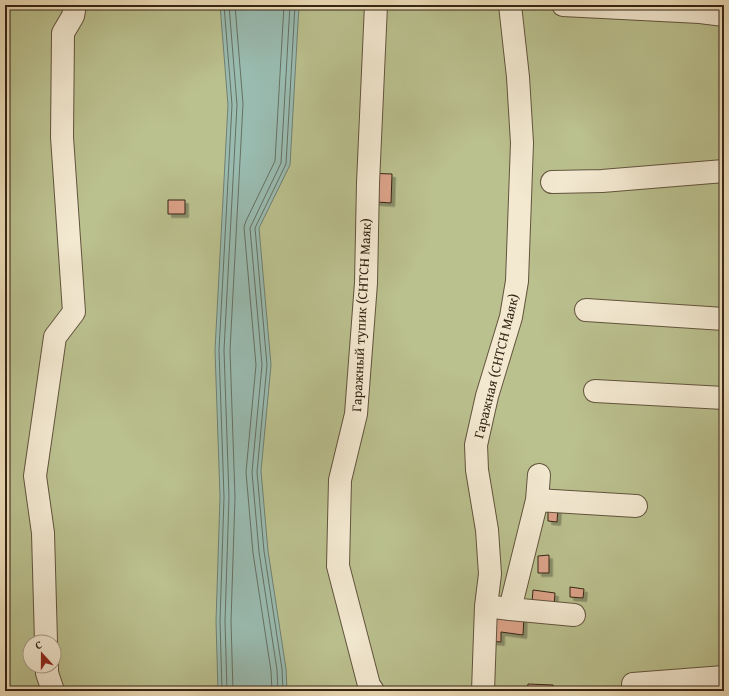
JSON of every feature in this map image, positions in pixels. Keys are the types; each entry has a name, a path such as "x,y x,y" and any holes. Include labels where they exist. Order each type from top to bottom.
{"street":[{"path":"46,634 42,533 35,476 56,337 74,312 62,136 63,33 73,16 75,5"},
{"name":"Гаражный тупик (СНТСН Маяк)","path":"373,691 369,685 338,566 340,480 356,414 365,291 376,5"},
{"name":"Гаражная (СНТСН Маяк)","path":"483,691 486,606 490,574 487,530 477,470 476,445 487,396 511,317 517,281 522,143 518,77 510,5"},
{"path":"563,5 699,9 724,15"},
{"path":"552,182 602,181 724,171"},
{"path":"586,310 724,319"},
{"path":"595,392 724,398"},
{"path":"510,609 537,500 539,475"},
{"path":"537,500 636,506"},
{"path":"486,606 574,615"},
{"path":"47,674 53,691"},
{"path":"633,684 724,677"}],"green space":[{"path":"5,5 724,5 724,691 5,691"}],"water":[{"path":"220,5 299,5 290,165 259,228 271,365 261,471 268,551 286,669 287,691 218,691 216,621 220,497 215,350 228,105"}],"building":[{"path":"365,173 392,174 391,203 363,201"},
{"path":"168,200 185,200 185,214 168,214"},
{"path":"548,507 558,508 557,522 548,521"},
{"path":"549,555 549,573 538,573 538,556"},
{"path":"570,587 584,589 583,598 570,597"},
{"path":"533,590 555,593 554,606 532,603"},
{"path":"490,614 524,616 523,635 501,632 501,642 488,641"},
{"path":"528,684 553,685 553,691 527,691"}]}
